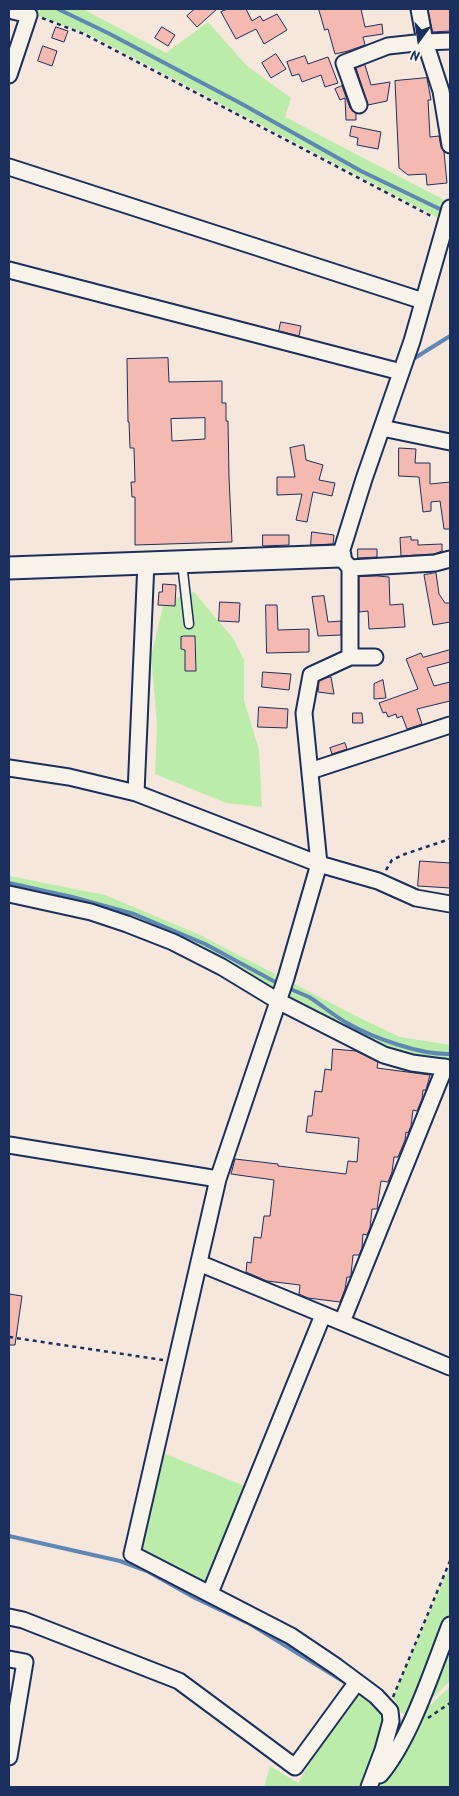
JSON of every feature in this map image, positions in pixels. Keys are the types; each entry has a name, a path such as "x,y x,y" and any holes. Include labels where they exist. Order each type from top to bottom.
{"street":[{"path":"419,9 425,42 443,79 441,91 450,145"},
{"path":"9,10 29,15 9,75"},
{"path":"359,105 344,63 388,46 450,41"},
{"path":"9,167 423,301"},
{"path":"350,657 345,562 364,479 402,372 450,208"},
{"path":"9,270 402,372"},
{"path":"382,428 450,442"},
{"path":"9,568 182,561 435,563 450,559"},
{"path":"136,792 146,562"},
{"path":"369,1787 391,1721 390,1711 376,1696 292,1636 132,1554 218,1179 279,1000 319,864 304,713 311,675 350,657 375,657"},
{"path":"310,771 450,725"},
{"path":"9,768 69,777 136,792 319,864 378,881 416,898 450,904"},
{"path":"9,894 91,912 173,942 384,1055 412,1063 448,1068 342,1322"},
{"path":"9,1145 218,1179"},
{"path":"199,1263 450,1368"},
{"path":"210,1593 323,1315"},
{"path":"9,1617 23,1620 179,1681 295,1767 358,1682"},
{"path":"369,1787 387,1766 410,1723 450,1625"},
{"path":"9,1659 25,1662 10,1736 9,1757"}],"lane":[{"path":"182,561 189,624"}],"path":[{"path":"29,15 81,32 446,223"},
{"path":"378,881 392,860 450,839"},
{"path":"9,1337 176,1362"},
{"path":"390,1711 393,1697 450,1561"}],"green space":[{"path":"19,9 83,9 166,53 208,22 247,66 291,98 285,117 450,203 450,224 88,34"},
{"path":"194,592 233,638 244,660 244,700 259,750 262,807 226,803 155,774 157,724 151,656 164,602"},
{"path":"9,876 105,895 198,934 400,1037 450,1045 450,1067 412,1063 127,924 9,893"},
{"path":"163,1453 252,1489 213,1586 139,1550"},
{"path":"450,1566 450,1681 413,1717 400,1712 393,1697"},
{"path":"450,1687 450,1787 264,1787 270,1766 298,1783 352,1689 380,1711 410,1723"}],"building":[{"path":"195,9 217,9 197,27 187,16"},
{"path":"228,9 246,9 252,21 260,16 263,21 277,14 287,30 264,44 256,29 236,39 221,12"},
{"path":"319,9 361,9 365,27 382,24 383,34 363,37 365,45 335,54 328,29 325,30"},
{"path":"428,9 450,9 450,31 433,32"},
{"path":"56,27 68,31 64,42 52,38"},
{"path":"162,27 175,35 168,46 155,38"},
{"path":"43,46 57,51 52,66 38,61"},
{"path":"276,54 286,69 271,78 262,63"},
{"path":"305,56 308,64 328,57 338,83 325,87 321,75 302,82 299,74 292,76 287,62"},
{"path":"365,65 371,85 390,82 387,101 368,105 356,68"},
{"path":"427,78 431,100 428,100 430,137 439,136 444,152 447,183 427,185 426,174 408,175 399,168 395,81"},
{"path":"342,86 350,108 356,114 356,120 346,120 345,98 340,100 335,89"},
{"path":"352,126 381,132 378,149 357,145 358,138 350,136"},
{"path":"281,322 301,326 299,336 279,331"},
{"path":"168,358 169,382 222,381 222,403 226,403 226,421 228,421 232,542 135,545 135,497 132,497 131,482 135,482 134,448 130,448 127,359","holes":["205,418 205,439 172,441 171,419"]},
{"path":"304,445 306,460 323,465 319,480 335,483 332,496 313,492 307,522 296,520 302,494 277,495 277,477 295,477 290,448"},
{"path":"399,448 416,449 415,463 430,463 430,484 450,482 450,529 444,529 440,501 431,502 431,511 423,512 419,477 399,476"},
{"path":"312,532 334,535 333,544 311,545"},
{"path":"263,535 289,535 289,545 263,546"},
{"path":"411,537 411,540 418,540 418,545 442,544 442,551 434,554 401,556 400,538"},
{"path":"358,549 377,549 377,557 358,558"},
{"path":"436,573 439,594 445,603 450,603 450,622 433,625 424,575"},
{"path":"359,577 389,577 390,605 403,604 405,627 369,629 368,611 359,612"},
{"path":"163,584 176,585 175,606 158,605 159,592 162,592"},
{"path":"324,596 328,622 341,621 341,635 318,636 312,597"},
{"path":"220,602 240,603 239,622 219,621"},
{"path":"266,605 277,605 278,630 309,629 309,652 267,653"},
{"path":"195,636 196,671 185,671 185,650 181,649 181,637"},
{"path":"450,650 450,662 427,668 434,686 450,682 450,701 417,709 422,724 407,729 402,716 397,718 396,714 388,717 386,712 383,713 379,703 418,689 406,659 421,653 423,657"},
{"path":"263,672 291,674 289,690 262,687"},
{"path":"331,677 334,694 318,692 319,681"},
{"path":"383,680 386,698 374,699 374,684"},
{"path":"259,707 288,709 287,728 258,727"},
{"path":"353,713 362,713 363,723 353,723"},
{"path":"345,743 347,749 332,754 330,748"},
{"path":"420,861 450,863 450,888 418,886"},
{"path":"333,1049 356,1051 378,1062 377,1068 430,1075 417,1111 413,1110 411,1126 408,1133 406,1132 398,1157 394,1157 392,1172 388,1182 381,1181 377,1209 372,1209 370,1228 367,1235 363,1234 362,1248 359,1255 353,1255 351,1275 347,1277 340,1302 308,1298 299,1294 300,1285 267,1281 246,1272 247,1262 251,1263 254,1237 261,1238 264,1216 270,1216 274,1180 231,1174 235,1159 346,1174 348,1161 357,1162 359,1138 306,1132 308,1116 312,1116 315,1091 322,1092 325,1069 331,1070"},
{"path":"9,1294 22,1296 15,1345 9,1345"}],"waterway":[{"path":"58,9 108,33 242,104 361,171 446,212"},
{"path":"410,361 450,336"},
{"path":"9,883 72,897 134,914 205,944 279,984"},
{"path":"288,988 309,997 342,1020 370,1034 412,1049 438,1054 450,1054"},
{"path":"9,1536 120,1561 147,1571 195,1598 250,1624 346,1683"}]}
